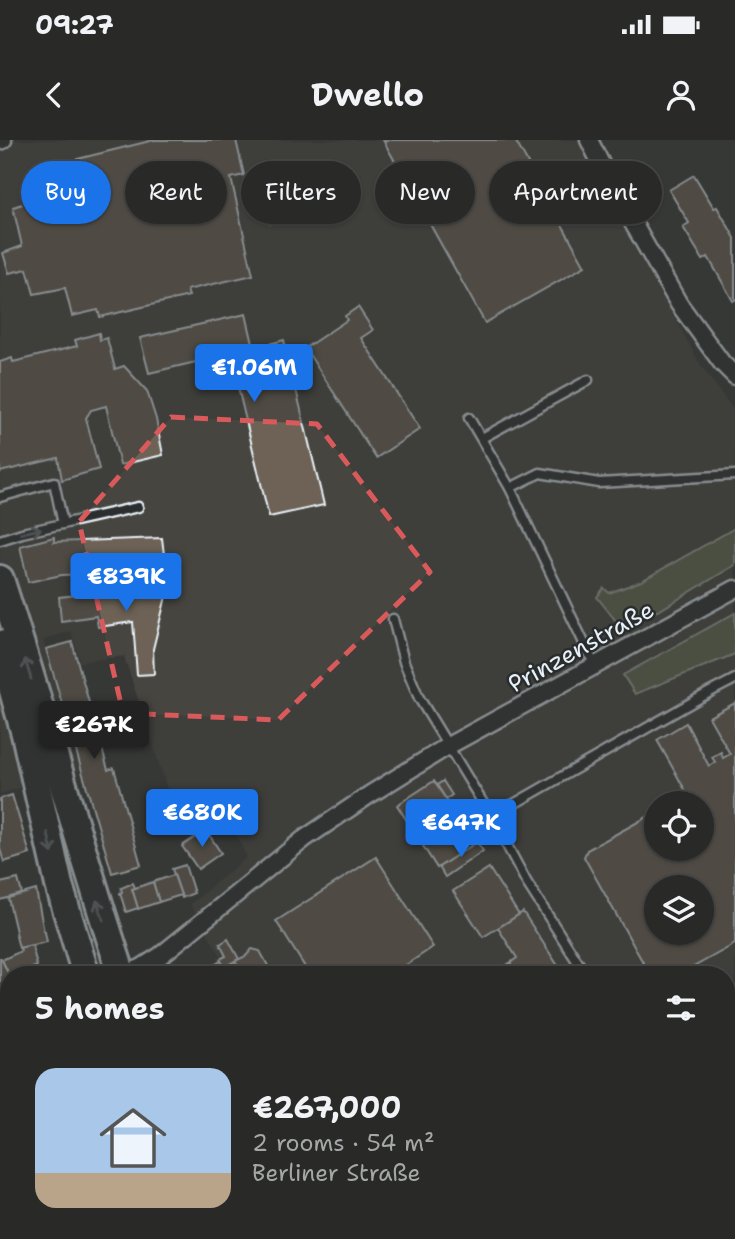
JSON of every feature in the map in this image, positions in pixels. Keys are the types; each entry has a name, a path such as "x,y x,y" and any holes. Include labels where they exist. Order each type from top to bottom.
{"main road":[{"path":"0,579 93,889 120,966"},
{"path":"0,644 26,734 59,885 83,966"}],"street":[{"path":"589,140 679,304 722,363 735,376"},
{"name":"Prinzenstraße","path":"144,966 167,951 304,839 369,794 448,746 735,589"}],"lane":[{"path":"482,438 588,380"},
{"path":"470,418 510,488 595,666"},
{"path":"510,488 540,473 599,483 735,475"},
{"path":"0,497 54,482 63,524"},
{"path":"0,540 138,507"},
{"path":"393,619 404,662 419,698 491,817 527,883 580,966"},
{"path":"491,817 735,679"}],"highlighted area":[{"path":"171,417 317,424 430,572 278,720 123,713 79,522"}],"shaded area":[{"path":"0,140 579,140 590,161 489,161 489,224 624,224 700,364 735,412 735,966 227,966 190,904 247,857 214,793 173,807 124,656 80,662 71,631 43,640 80,770 0,794"}],"green space":[{"path":"735,528 735,565 660,610 633,619 616,621 597,597 604,588 609,593 641,581"},
{"path":"735,613 735,654 635,694 623,675"}],"building":[{"path":"154,140 236,140 241,176 231,178 253,275 187,290 189,296 100,317 98,310 72,316 65,288 34,294 27,269 9,273 3,253 22,246 13,207 21,204 21,224 111,224 111,161 69,161"},
{"path":"383,140 515,140 527,161 489,161 489,224 562,224 585,266 485,323 430,224 475,224 475,161 395,161"},
{"path":"694,175 735,238 733,301 708,257 703,260 683,227 689,223 669,190"},
{"path":"358,307 373,330 361,338 420,429 376,458 305,348 347,320 345,316"},
{"path":"246,314 254,348 284,340 324,505 269,517 230,354 149,373 140,338"},
{"path":"99,333 100,340 107,338 115,369 124,366 147,391 163,455 120,465 106,406 91,410 86,418 99,469 62,480 58,458 0,472 0,362 12,358 13,362 77,346 75,340"},
{"path":"54,537 54,542 162,538 166,571 62,575 28,582 20,546"},
{"path":"172,572 153,649 154,674 137,675 133,622 98,627 96,616 61,621 59,597 142,588 141,576"},
{"path":"72,642 108,770 114,768 141,865 112,873 46,649"},
{"path":"735,703 735,944 695,966 645,966 584,857 587,850 644,819 644,861 714,861 714,791 686,791 657,740 686,723 709,766 715,762 712,757 721,752 723,758 730,754 709,717"},
{"path":"434,781 475,844 437,868 397,805"},
{"path":"443,781 452,795 446,799 437,785"},
{"path":"12,795 30,854 4,862 0,849 0,799"},
{"path":"471,823 482,839 475,844 464,827"},
{"path":"206,830 221,853 198,869 182,846"},
{"path":"477,842 483,851 445,877 439,867"},
{"path":"376,857 433,947 404,966 304,966 276,921"},
{"path":"185,865 194,893 182,898 172,869"},
{"path":"489,868 519,915 483,937 453,891"},
{"path":"174,875 181,895 159,902 153,882"},
{"path":"18,879 22,894 0,900 0,883"},
{"path":"153,882 159,902 138,909 132,889"},
{"path":"133,883 135,888 132,889 138,908 126,912 121,888"},
{"path":"36,890 47,942 19,948 8,898"},
{"path":"523,912 558,966 512,966 510,963 517,958 498,928"},
{"path":"228,939 239,959 224,966 220,959 226,956 220,944"},
{"path":"32,945 37,966 5,966 2,960 21,951 20,948"},
{"path":"252,949 260,951 268,966 238,966 235,961 246,956"}]}
